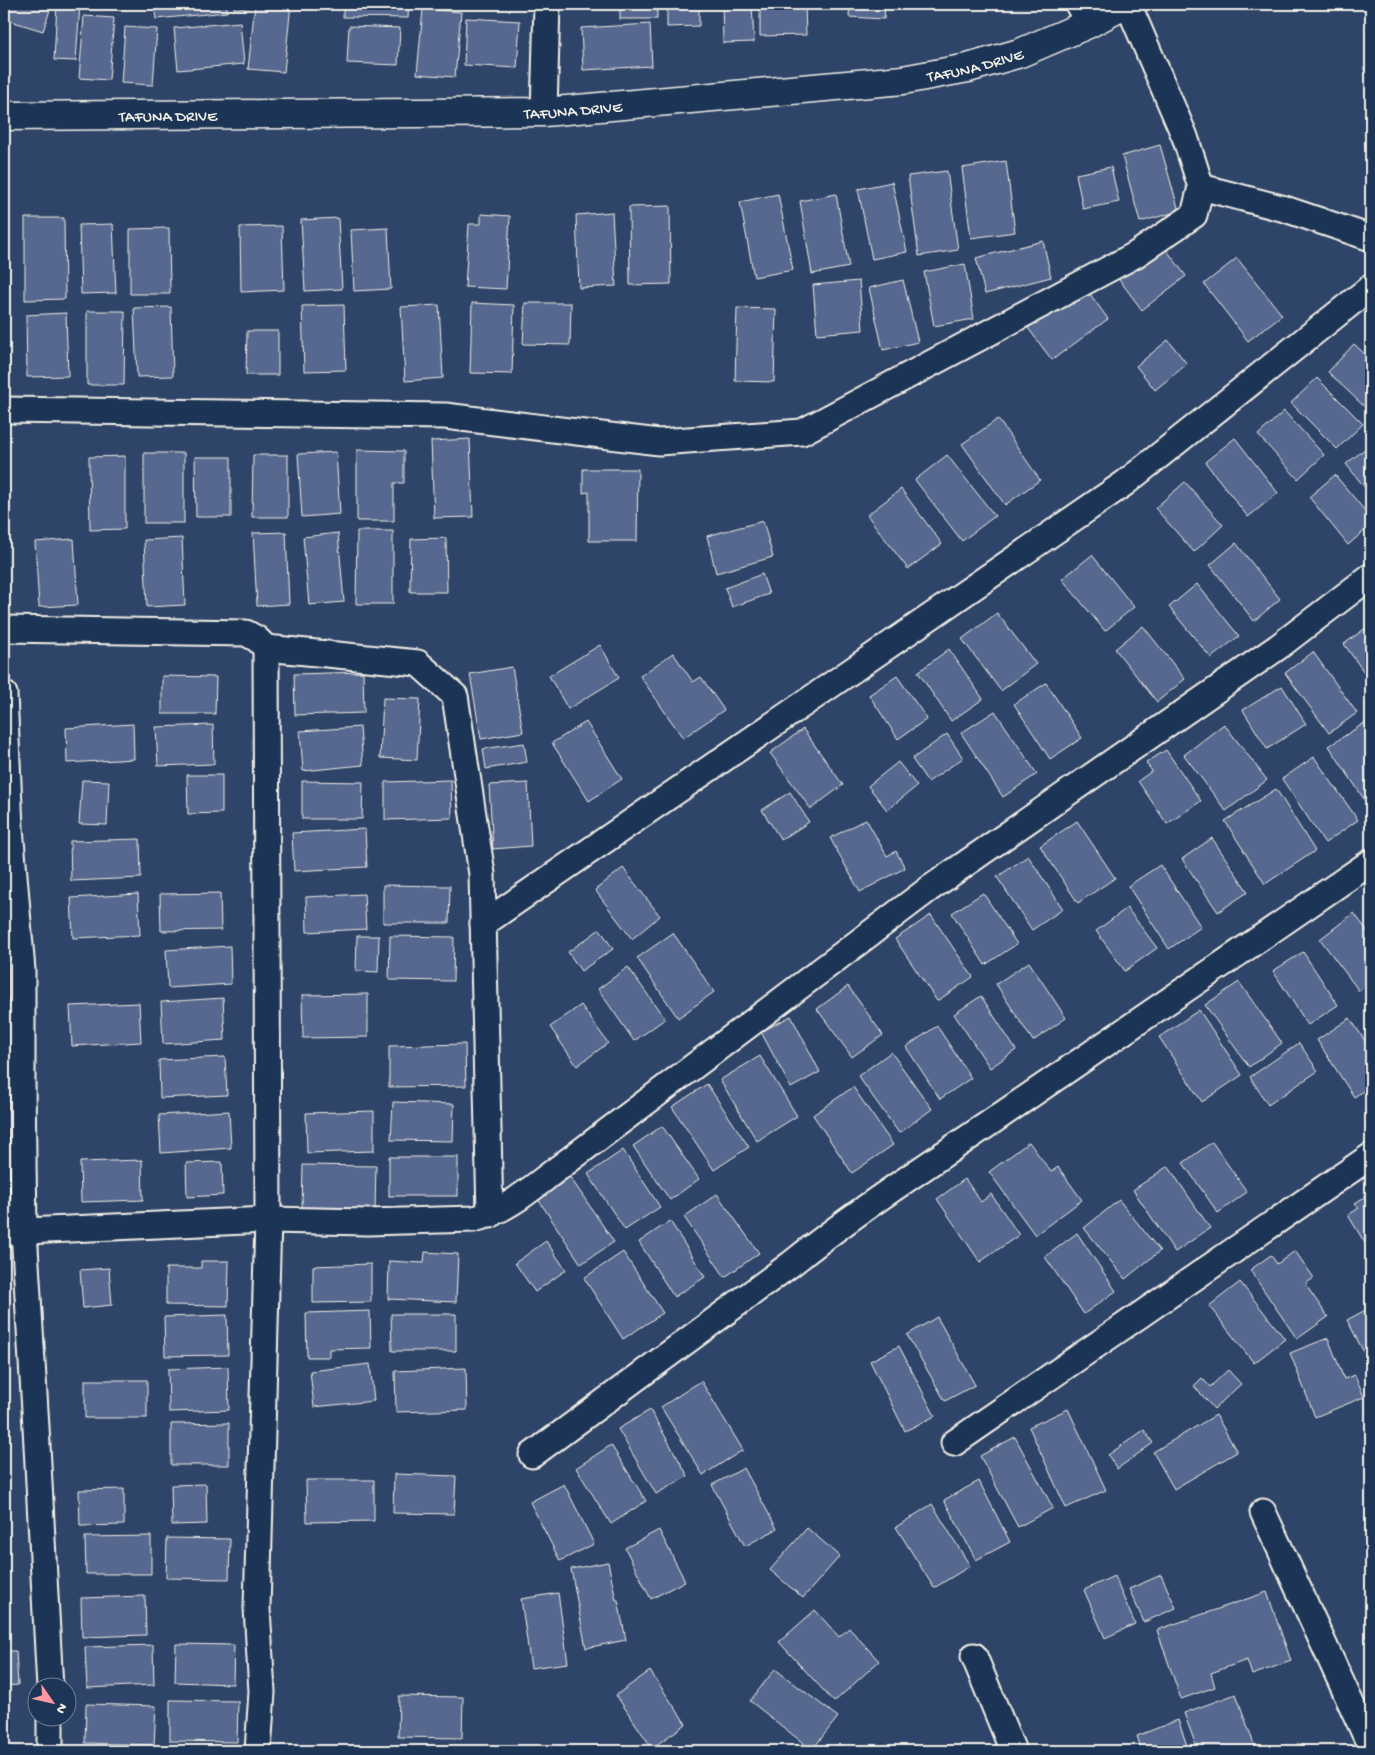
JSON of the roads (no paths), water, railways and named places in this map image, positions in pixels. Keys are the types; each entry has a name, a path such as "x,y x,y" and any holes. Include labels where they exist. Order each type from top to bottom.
{"main road":[{"name":"TAFUNA DRIVE","path":"4,116 544,112 903,80 968,68 1020,53 1083,14 1127,4"}],"street":[{"path":"544,112 547,4"},
{"path":"4,410 445,416 659,442 802,432 1134,255 1194,214 1201,187 1185,137 1127,4"},
{"path":"1201,187 1284,209 1371,238"},
{"path":"483,924 1125,483 1371,287"},
{"path":"14,1232 268,1220 368,1222 474,1219 490,1215 511,1204 929,889 1278,647 1371,576"},
{"path":"4,629 246,633 257,639 266,648 418,663 455,696 482,874 490,1215"},
{"path":"258,1751 262,1692 257,1608 268,1220 266,648"},
{"path":"4,694 10,828 22,970 22,1081 14,1232 36,1427 49,1678"},
{"path":"532,1456 874,1201 1371,862"},
{"path":"954,1443 1371,1156"},
{"path":"1263,1512 1371,1747"},
{"path":"974,1656 1013,1751"},
{"path":"50,1728 50,1751"}]}
